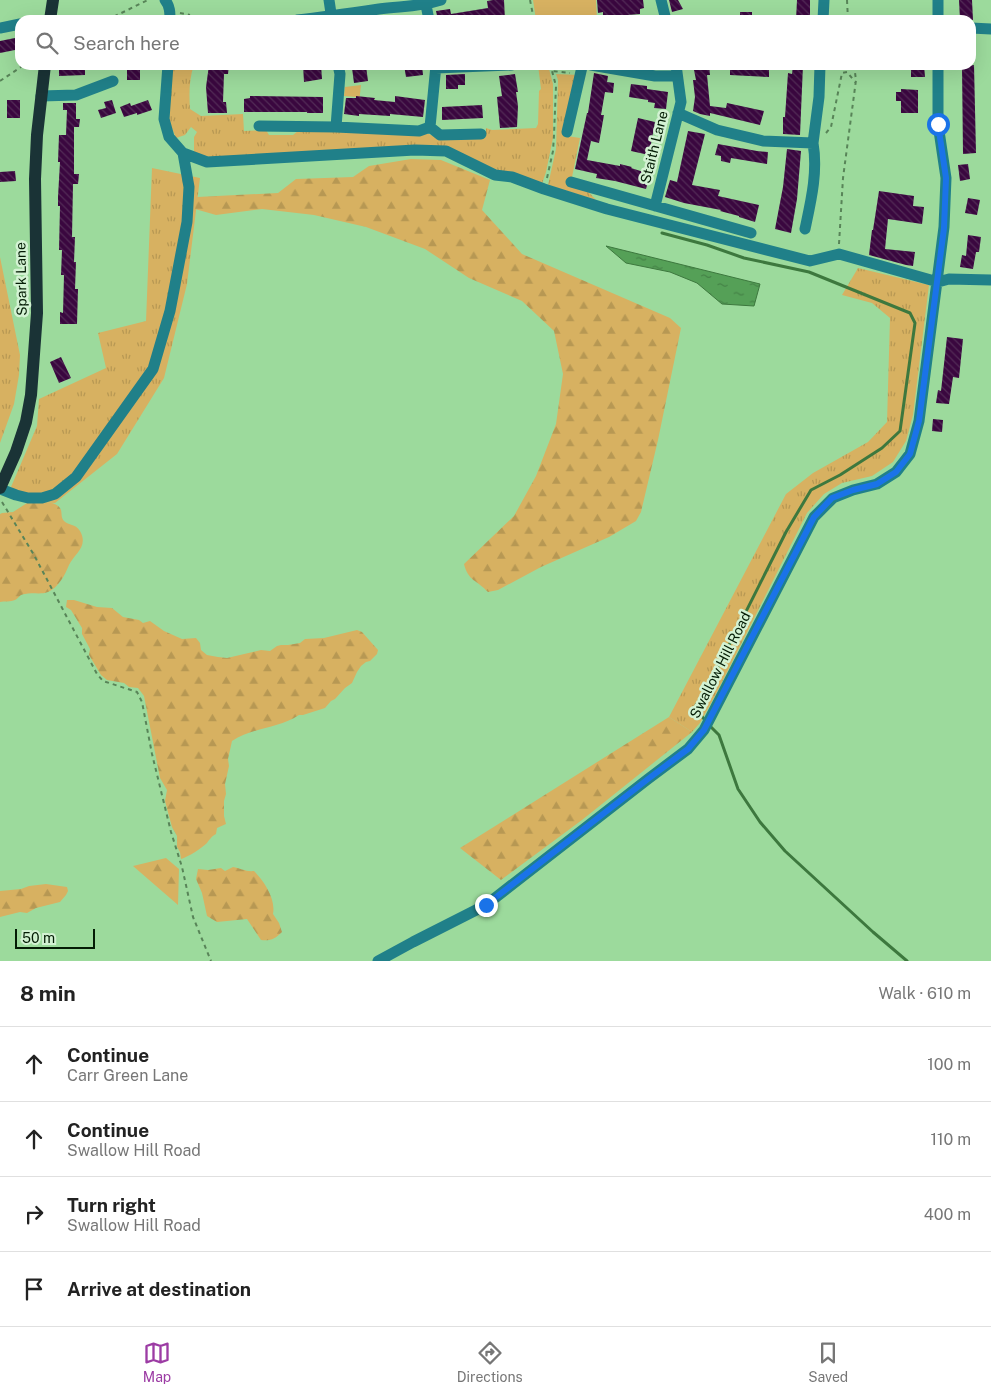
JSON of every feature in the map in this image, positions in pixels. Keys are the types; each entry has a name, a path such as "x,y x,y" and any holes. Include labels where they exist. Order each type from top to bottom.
{"main road":[{"path":"48,15 53,0"},
{"name":"Spark Lane","path":"0,489 16,452 26,422 31,395 37,313 34,179 44,70"}],"street":[{"path":"165,0 173,15"},
{"path":"329,0 332,15"},
{"path":"348,15 381,9 426,5 441,0"},
{"path":"662,0 665,15"},
{"path":"823,15 824,0"},
{"path":"938,0 938,15"},
{"path":"426,5 428,15"},
{"path":"0,28 15,25"},
{"path":"976,28 991,29"},
{"path":"168,70 164,118 169,137 183,153 207,162 415,150 446,151 495,175 512,177 607,209 810,261 839,254 938,282 949,280 991,280"},
{"path":"336,127 339,70"},
{"path":"430,127 436,70"},
{"path":"567,132 583,70"},
{"path":"620,70 654,76 677,71"},
{"path":"805,229 815,176 814,139 820,70"},
{"name":"Swallow Hill Road","path":"378,961 486,905 688,749 704,730 814,517 832,498 877,484 896,472 910,454 919,421 944,228 946,178 938,124 938,70"},
{"name":"Staith Lane","path":"655,206 681,102 677,71"},
{"path":"41,96 76,95 113,80"},
{"path":"678,113 717,130 763,141 814,139"},
{"path":"259,126 419,131 430,127"},
{"path":"430,127 440,135 481,134"},
{"path":"0,489 28,498 42,498 54,494 76,477 152,369 170,311 187,222 189,187 183,153"},
{"name":"Staith Lane","path":"571,182 751,233"}],"path":[{"path":"117,15 148,0"},
{"path":"530,0 533,15"},
{"path":"847,0 848,15"},
{"path":"0,81 16,70"},
{"path":"544,189 553,151 556,86 552,71 583,70"},
{"path":"839,254 840,208 856,83 855,70"},
{"path":"814,139 824,135 831,128 842,73 847,72 856,83"},
{"path":"0,501 34,555 97,674 103,681 137,692 142,702 152,754 171,832 182,867 188,899 196,926 211,961"}],"green space":[{"path":"533,0 596,0 597,15 535,15"},
{"path":"172,70 193,70 190,109 201,116 243,114 244,131 266,130 269,135 293,135 298,131 339,130 345,133 426,133 439,138 486,137 486,128 492,130 536,128 538,124 539,91 541,89 539,70 549,70 553,84 553,138 542,184 494,173 446,148 210,157 194,154 194,137 197,132 191,127 185,135 176,138 169,121"},
{"path":"556,74 579,75 567,136 580,138 571,182 585,188 596,200 548,185 556,149 558,80"},
{"path":"361,85 359,103 356,102 356,97 344,96 345,87"},
{"path":"411,159 441,160 490,180 482,210 522,254 670,318 681,328 658,440 641,512 636,521 609,537 541,567 498,590 488,592 470,577 464,564 514,516 536,476 556,424 563,374 554,331 522,301 469,278 425,249 366,227 314,215 262,209 216,215 195,209 197,197 278,193 296,179 353,177 369,166"},
{"path":"152,168 200,178 187,284 164,378 117,454 55,503 33,502 11,487 37,426 39,399 106,368 98,333 146,321"},
{"path":"0,257 20,355 14,404 0,443"},
{"path":"858,268 929,285 913,415 906,441 893,462 872,476 842,483 824,494 807,513 715,696 700,723 692,732 669,717 786,494 813,473 868,442 887,422 890,318 872,303 842,295"},
{"path":"27,503 49,503 59,507 64,521 80,531 83,542 82,546 55,588 48,592 23,594 13,601 0,602 0,514 13,512"},
{"path":"67,600 74,600 97,607 112,608 123,617 139,620 143,623 150,621 164,631 182,639 196,638 200,643 201,650 207,655 218,657 227,658 261,650 270,651 277,646 300,643 305,639 324,638 357,630 362,632 378,650 377,654 370,661 361,666 352,683 325,708 248,733 232,741 225,784 224,816 226,824 217,828 216,834 202,847 181,859 177,847 177,836 172,827 165,801 167,790 160,778 144,696 138,688 107,680 101,675 89,655 90,649 82,634 82,628 71,610 66,607"},
{"path":"669,717 692,732 582,820 501,880 460,848"},
{"path":"166,858 179,869 178,905 133,866"},
{"path":"233,867 254,871 265,885 273,902 273,914 282,932 275,938 261,940 247,919 217,922 207,916 202,893 196,879 198,869 221,868 225,871"},
{"path":"46,884 67,887 68,891 60,902 36,908 27,913 20,912 0,917 0,891"}],"water":[{"path":"606,246 760,284 754,306 722,304 697,283 670,272 626,263"}],"building":[{"path":"504,0 505,15 437,15 436,11 450,9 451,14 488,8 487,1"},
{"path":"597,0 643,0 644,8 640,9 640,14 603,15 603,12 598,13"},
{"path":"669,0 678,0 683,9 672,12"},
{"path":"797,0 810,0 810,15 796,15"},
{"path":"959,0 972,0 973,15 960,15"},
{"path":"740,12 752,12 752,15 740,15"},
{"path":"15,38 15,50 0,53 0,41"},
{"path":"59,70 85,70 85,75 59,76"},
{"path":"127,70 140,70 140,80 127,80"},
{"path":"208,70 228,70 228,74 224,74 223,102 226,102 227,113 208,113 206,87"},
{"path":"303,70 321,70 322,79 304,82"},
{"path":"352,70 367,70 368,81 354,83"},
{"path":"405,70 422,70 423,75 406,77"},
{"path":"694,70 710,70 710,75 707,75 710,106 726,108 727,103 764,111 760,125 710,113 710,116 693,111 695,97 693,80 696,80"},
{"path":"730,70 769,70 769,77 730,75"},
{"path":"792,70 803,70 800,135 783,134 788,73 792,74"},
{"path":"911,70 924,70 925,77 911,77"},
{"path":"962,70 974,70 976,153 963,154"},
{"path":"594,73 608,76 607,82 614,83 613,93 605,92 601,115 604,115 599,143 591,141 587,160 620,166 620,164 650,174 646,189 596,178 597,174 575,169 588,113"},
{"path":"465,74 465,85 458,85 458,89 446,89 446,75"},
{"path":"515,74 518,92 516,92 518,106 517,127 500,128 497,97 502,96 499,76"},
{"path":"631,84 647,86 647,89 668,92 666,109 654,108 655,103 648,102 648,100 629,97"},
{"path":"901,89 918,90 918,113 901,113 901,101 896,101 896,92 901,92"},
{"path":"250,96 323,97 323,113 244,112 244,99 250,98"},
{"path":"356,96 395,102 395,96 425,100 423,117 390,114 390,116 359,114 359,116 344,114 346,98 356,98"},
{"path":"7,100 20,100 20,118 7,118"},
{"path":"112,100 116,113 101,118 98,110 106,108 104,102"},
{"path":"148,100 152,110 124,117 120,107 130,103 131,106"},
{"path":"63,103 76,103 76,119 80,119 79,127 74,127 74,174 79,174 78,184 73,184 72,237 75,237 75,289 78,289 77,324 60,324 60,312 63,313 64,275 61,275 62,250 59,250 60,206 58,206 58,197 60,162 58,162 59,135 66,135 67,110 63,110"},
{"path":"482,105 483,118 442,120 442,107"},
{"path":"638,118 655,122 649,155 631,151"},
{"path":"688,131 705,134 692,185 720,190 718,196 759,205 755,222 721,210 684,203 665,197 670,180 677,182"},
{"path":"718,144 768,152 767,164 731,158 730,163 721,161 721,156 715,155"},
{"path":"787,149 801,151 797,199 791,233 775,229 783,187"},
{"path":"968,164 970,179 960,181 958,165"},
{"path":"15,171 16,181 0,182 0,172"},
{"path":"879,191 914,196 913,206 924,207 922,224 888,219 885,249 915,252 913,266 869,255"},
{"path":"968,198 980,200 977,215 965,213"},
{"path":"968,235 981,237 979,252 976,252 973,269 960,267 962,255 966,256"},
{"path":"947,337 963,339 959,378 953,377 949,404 936,403 938,390 941,391"},
{"path":"61,357 71,378 59,383 50,362"},
{"path":"933,419 943,420 942,432 932,431"}],"waterway":[{"path":"662,233 707,245 744,258 809,272 910,313 915,323 900,431 882,448 840,475 811,490 786,532 707,689 696,705 696,710 705,720"},
{"path":"709,725 719,735 738,789 760,822 785,851 907,961"}],"route":[{"path":"486,905 688,749 704,730 814,517 832,498 877,484 896,472 910,454 919,421 944,228 946,178 938,124"}]}
